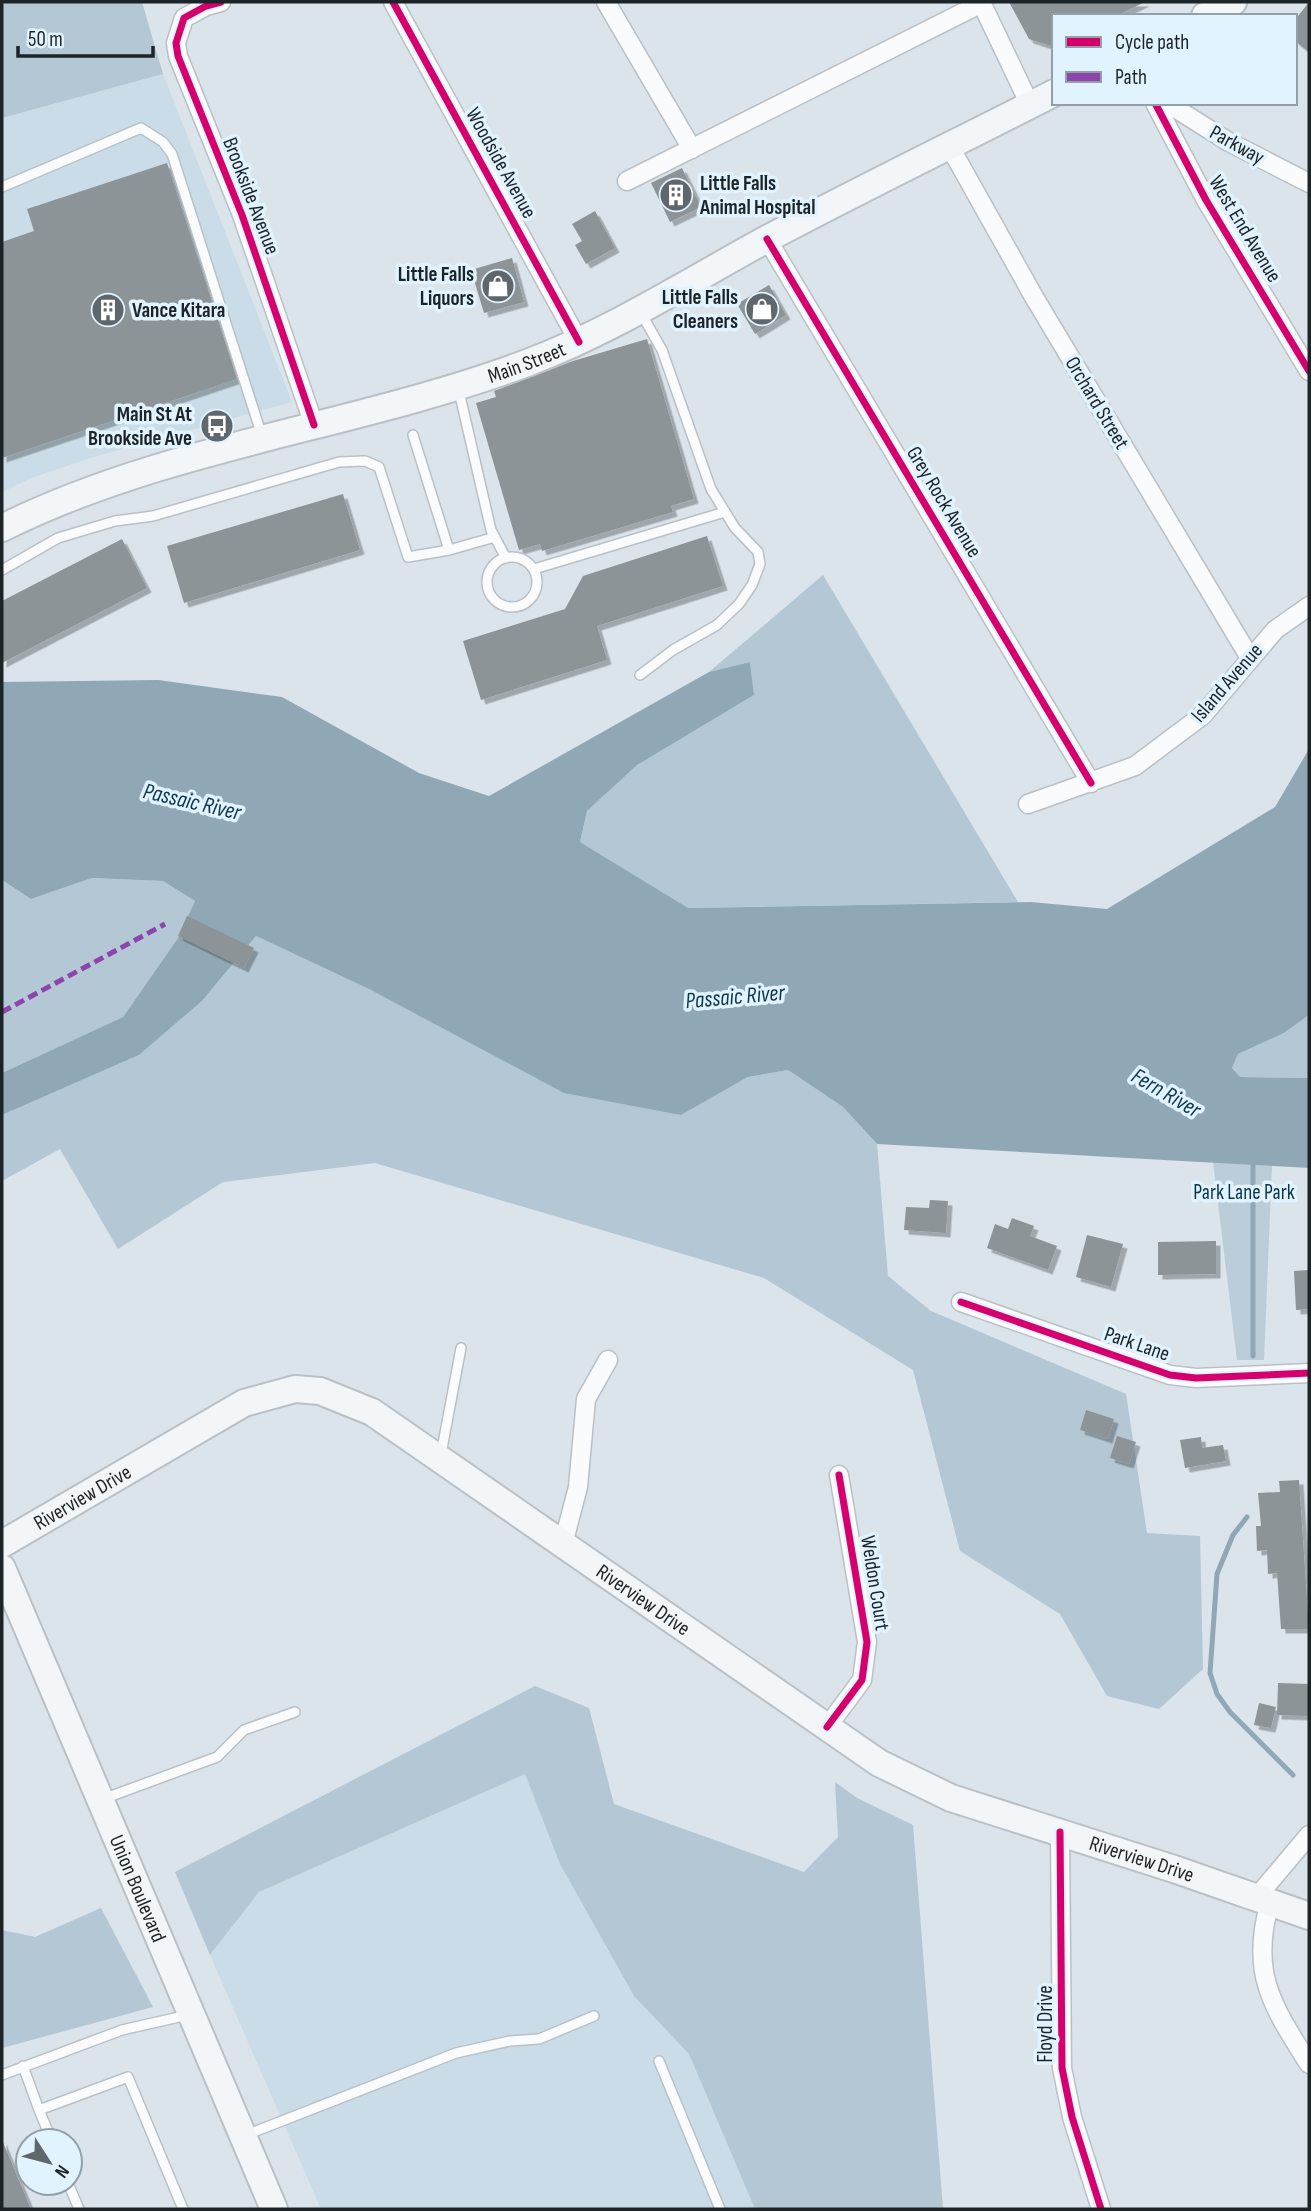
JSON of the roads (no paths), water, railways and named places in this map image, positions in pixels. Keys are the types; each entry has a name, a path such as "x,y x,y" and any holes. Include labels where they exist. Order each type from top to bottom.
{"main road":[{"path":"1209,14 1233,2"},
{"name":"Main Street","path":"2,528 87,491 458,386 579,342 640,311 767,239 1052,94"},
{"name":"Riverview Drive","path":"2,1544 244,1403 295,1389 320,1391 372,1412 879,1763 951,1798 1309,1916"},
{"name":"Union Boulevard","path":"2,1567 274,2209"}],"street":[{"name":"Brookside Avenue","path":"220,2 205,6 184,18 176,43 178,56 242,215 314,425"},
{"name":"Woodside Avenue","path":"393,2 579,342"},
{"path":"606,2 692,149"},
{"path":"627,181 981,2 1030,105"},
{"name":"West End Avenue","path":"1156,105 1206,200 1309,371"},
{"name":"Parkway","path":"1170,105 1229,142 1309,183"},
{"name":"Orchard Street","path":"950,146 1034,298 1250,657"},
{"name":"Grey Rock Avenue","path":"767,239 1091,783"},
{"name":"Island Avenue","path":"1028,804 1135,766 1183,732 1226,690 1250,657 1275,630 1309,606"},
{"name":"Park Lane","path":"961,1301 1170,1375 1196,1378 1309,1373"},
{"path":"563,1544 578,1487 586,1399 608,1360"},
{"name":"Weldon Court","path":"827,1727 862,1679 867,1642 839,1475"},
{"name":"Floyd Drive","path":"1060,1832 1062,2068 1072,2117 1101,2209"},
{"path":"1309,1835 1263,1900 1261,1931 1267,1994 1309,2064"}],"lane":[{"path":"2,187 141,128 163,142 172,154 263,440"},
{"path":"640,311 662,350 702,469 724,512 758,551 760,564 752,585 739,604 718,625 673,650 640,675"},
{"path":"458,386 495,537 506,558"},
{"path":"413,435 449,550"},
{"path":"2,570 58,538 115,521 164,513 340,462 365,461 379,467 408,557 449,550 495,537"},
{"path":"534,569 724,512"},
{"path":"506,558 522,559 534,569 537,585 531,599 516,607 500,604 489,592 488,575 492,567 506,558"},
{"path":"439,1459 461,1348"},
{"path":"101,1799 217,1757 244,1730 295,1712"},
{"path":"2,2075 122,2030 193,2014"},
{"path":"244,2136 456,2053 510,2041 540,2039 594,2016"},
{"path":"659,2061 720,2209"},
{"path":"23,2066 46,2127"},
{"path":"39,2110 128,2077 183,2209"}],"water":[{"path":"750,662 754,695 637,765 587,811 580,842 688,908 1031,902 1107,909 1275,807 1309,749 1309,1015 1284,1033 1238,1054 1232,1068 1240,1077 1309,1078 1309,1168 877,1144 843,1107 788,1070 748,1077 681,1115 564,1093 371,990 256,936 202,1001 139,1055 2,1115 2,1073 123,1017 178,938 195,901 163,881 92,878 31,899 2,880 2,682 158,680 282,697 419,773 489,796 709,672"}],"waterway":[{"path":"1253,1160 1253,1356"},
{"path":"1247,1517 1233,1535 1217,1574 1210,1673 1217,1694 1230,1712 1293,1775"}],"place":[{"name":"Little Falls Animal Hospital","path":"676,195"},
{"name":"Little Falls Liquors","path":"498,286"},
{"name":"Little Falls Cleaners","path":"762,309"},
{"name":"Vance Kitara","path":"108,310"},
{"name":"Main St At Brookside Ave","path":"217,426"}],"water label":[{"name":"Passaic River","path":"192,802"},
{"name":"Passaic River","path":"735,997"},
{"name":"Fern River","path":"1166,1093"}],"park label":[{"name":"Park Lane Park","path":"1244,1192"}]}
